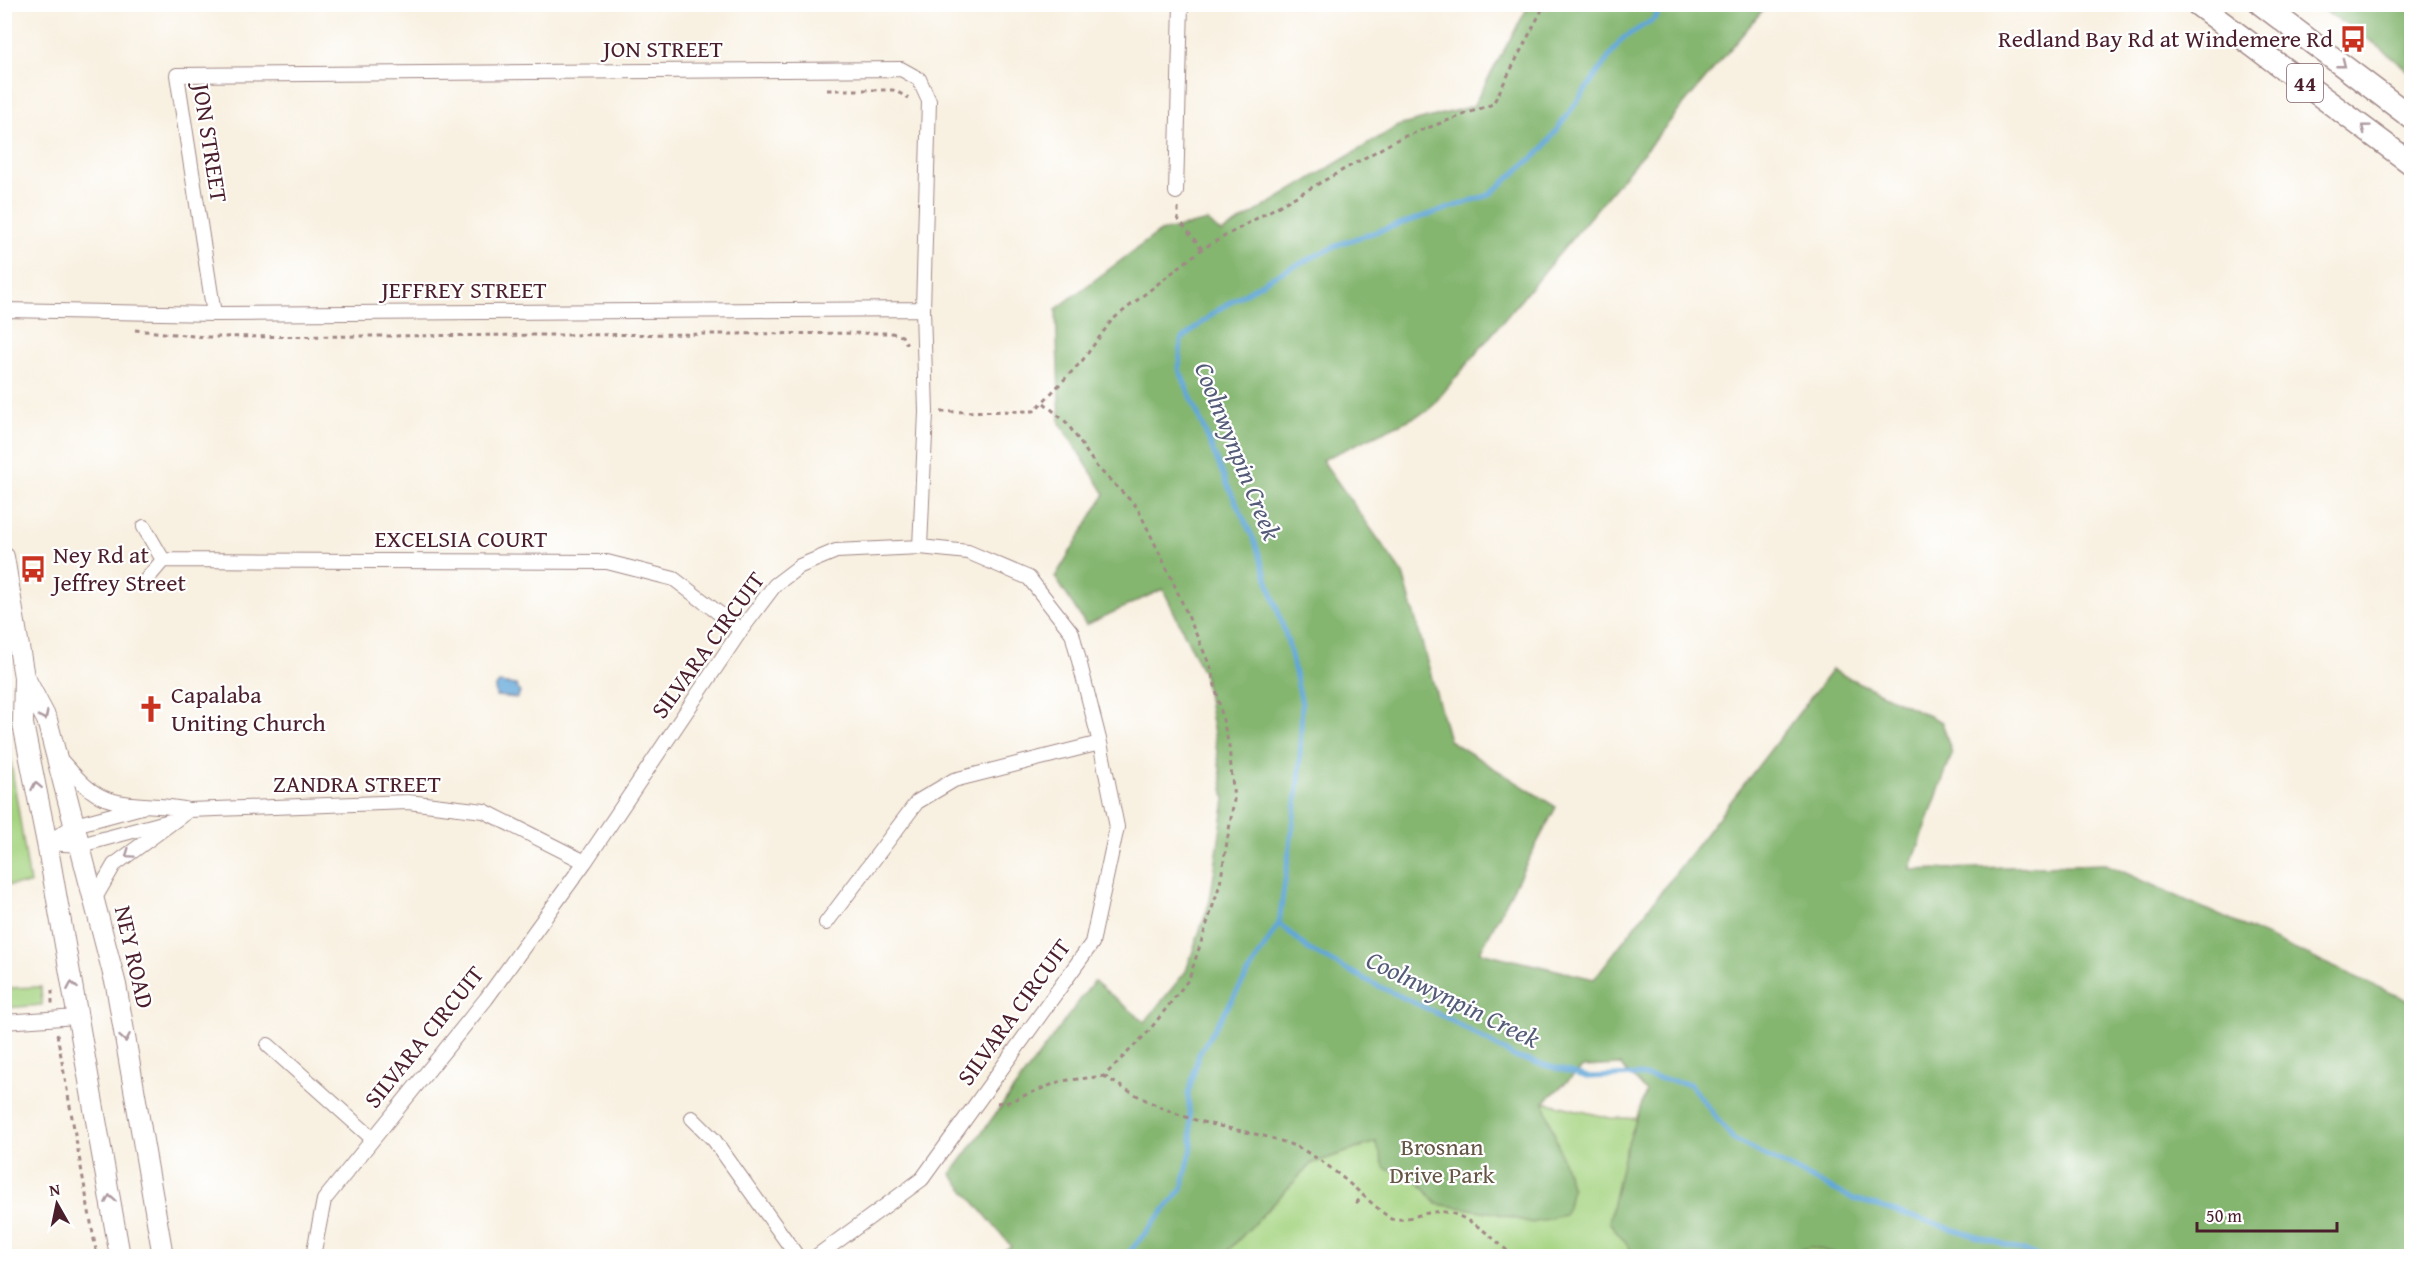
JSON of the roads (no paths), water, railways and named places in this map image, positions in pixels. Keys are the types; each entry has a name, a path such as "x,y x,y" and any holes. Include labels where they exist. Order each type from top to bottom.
{"main road":[{"name":"44","path":"2197,4 2412,164"},
{"name":"44","path":"2261,4 2412,118"},
{"name":"NEY ROAD","path":"4,557 24,677 23,724 47,843 120,1257"},
{"name":"NEY ROAD","path":"24,677 47,720 117,985 163,1257"}],"street":[{"path":"1176,192 1181,4"},
{"name":"JON STREET","path":"214,314 177,75 901,69 920,79 929,101 923,309 926,412 920,547"},
{"name":"JEFFREY STREET","path":"4,310 214,314 923,309"},
{"path":"144,527 163,561 147,579"},
{"name":"SILVARA CIRCUIT","path":"313,1257 324,1200 486,999 585,862 741,630 775,585 800,566 836,551 920,547 968,552 1029,578 1072,633 1100,743 1117,827 1092,943 922,1179 817,1257"},
{"name":"EXCELSIA COURT","path":"163,561 607,562 674,579 741,630"},
{"path":"826,923 917,802 954,780 1100,743"},
{"name":"ZANDRA STREET","path":"58,757 80,780 107,799 146,806 170,805 189,810 408,802 484,811 585,862"},
{"name":"ZANDRA STREET","path":"47,843 75,825 146,806"},
{"path":"95,898 114,865 189,810"},
{"path":"47,843 81,846 175,819"},
{"path":"4,1022 77,1017"},
{"path":"268,1045 372,1138"},
{"path":"692,1118 714,1140 797,1257"}],"water":[{"path":"499,683 516,685 520,693 517,698 496,696 495,688"}],"waterway":[{"name":"Coolnwynpin Creek","path":"1126,1256 1182,1189 1192,1147 1188,1094 1199,1054 1279,923 1299,782 1302,704 1288,642 1255,542 1226,482 1179,369 1181,340 1216,311 1272,277 1342,243 1489,195 1543,149 1622,39 1654,19 1665,4"},
{"name":"Coolnwynpin Creek","path":"1279,923 1308,949 1376,985 1445,1017 1515,1057 1588,1077 1639,1075 1690,1084 1734,1140 1851,1198 2040,1256"}],"place":[{"name":"Redland Bay Rd at Windemere Rd","path":"2353,39"},
{"name":"Ney Rd at Jeffrey Street","path":"33,569"},
{"name":"Capalaba Uniting Church","path":"151,709"}],"park label":[{"name":"Brosnan Drive Park","path":"1442,1161"}]}
